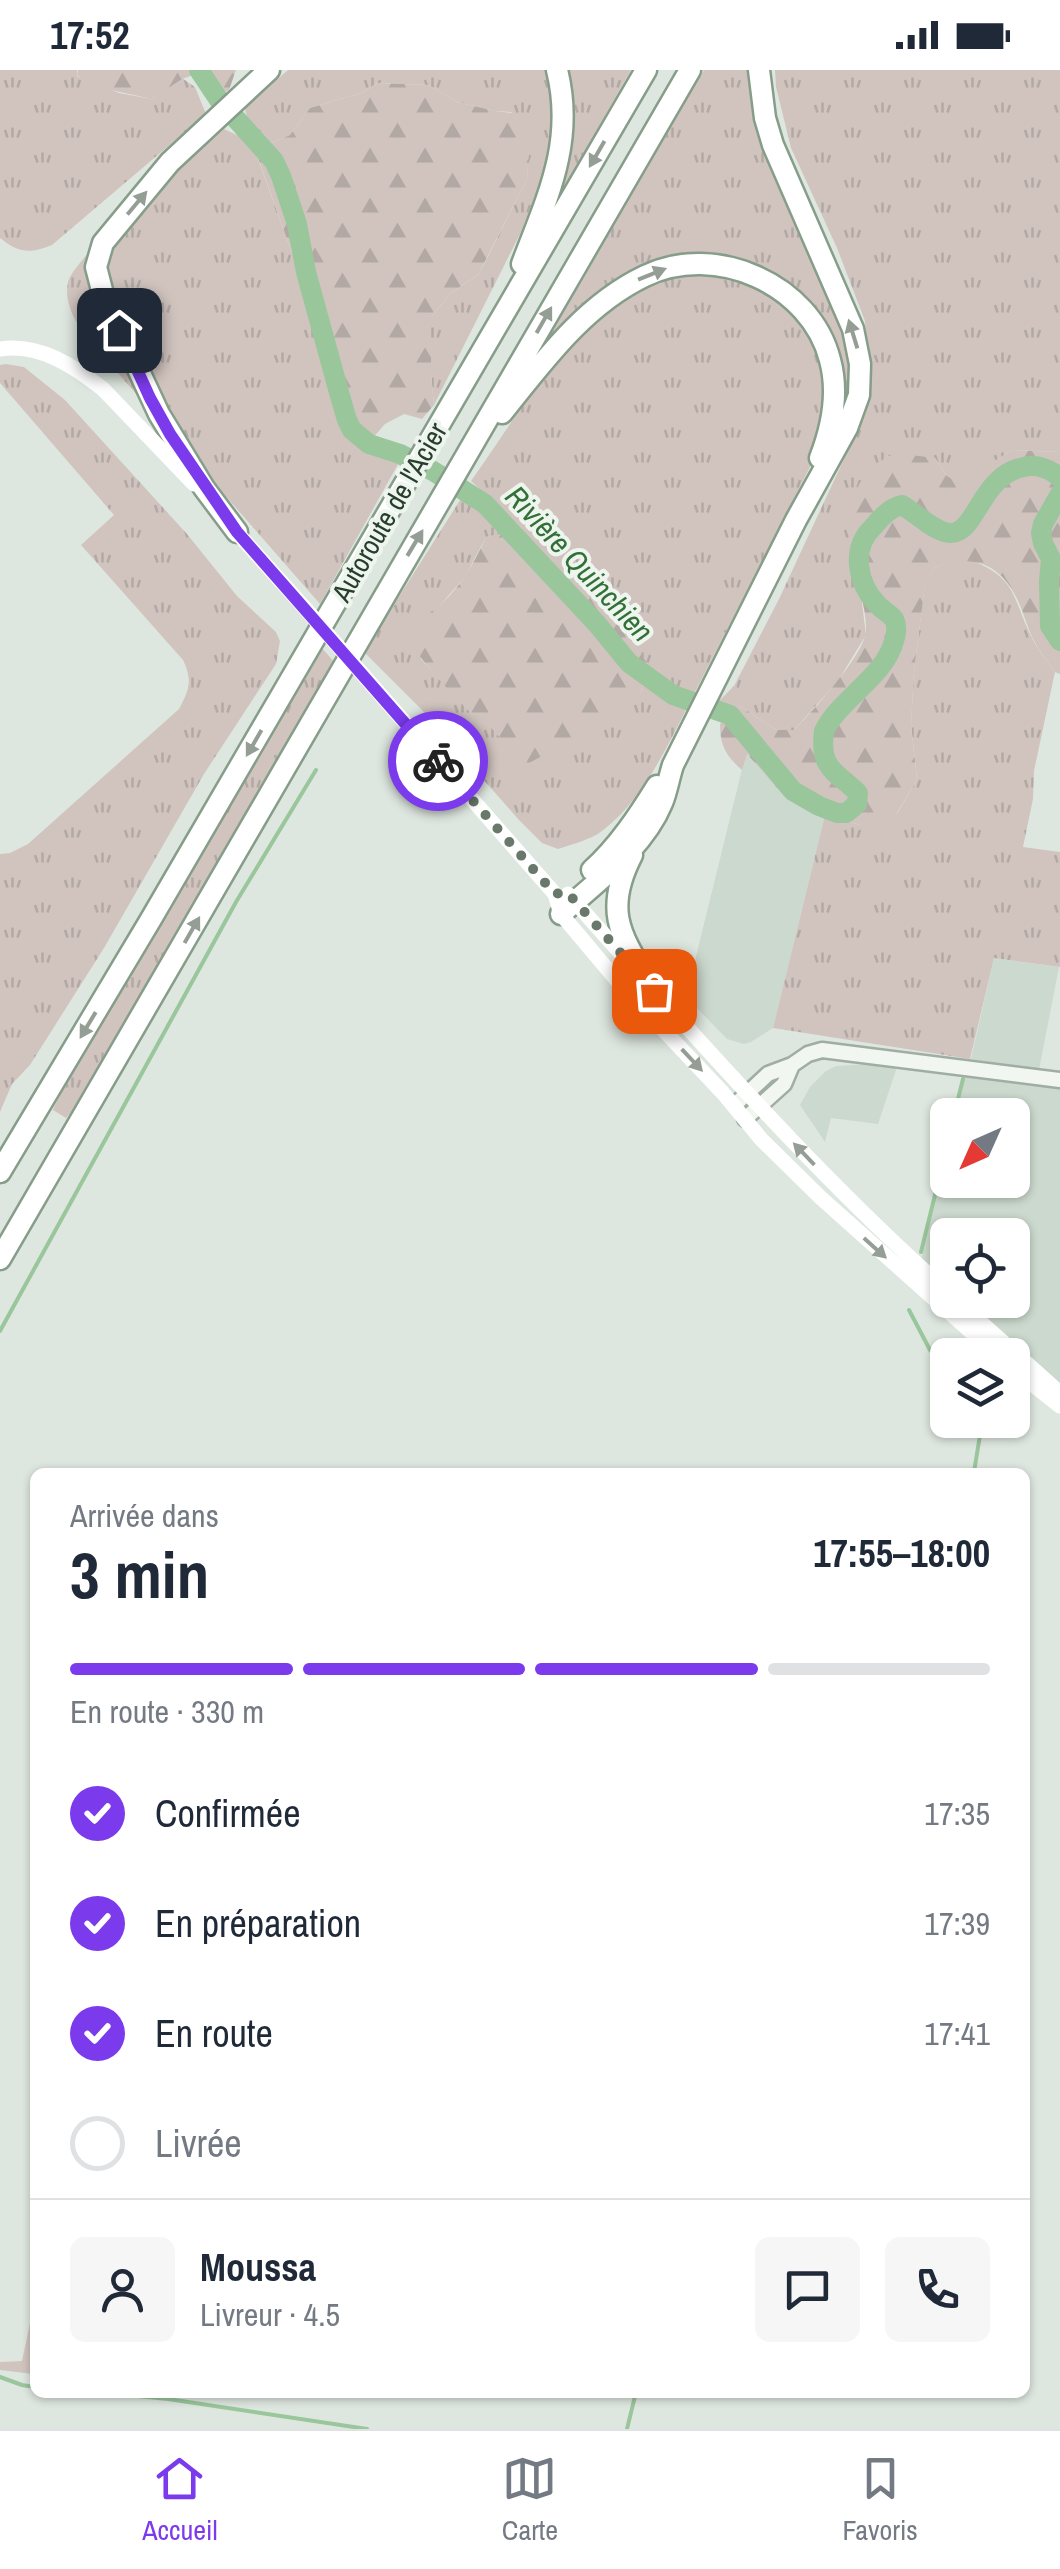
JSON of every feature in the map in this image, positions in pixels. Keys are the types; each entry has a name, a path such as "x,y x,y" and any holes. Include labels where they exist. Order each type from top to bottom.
{"highway":[{"path":"237,532 204,488 150,398 96,267 102,243 170,162 269,70"},
{"path":"502,317 559,160 563,109 556,70"},
{"name":"Autoroute de l'Acier","path":"2,1166 151,920 646,70"},
{"name":"Autoroute de l'Acier","path":"113,1068 295,747 690,70"},
{"path":"565,900 603,860 673,764 847,428 859,395 860,364 853,329 773,145 759,70"},
{"path":"458,469 553,350 610,298 661,270 690,264 724,266 755,276 798,304 818,328 830,361 834,390 832,421 796,520"},
{"path":"654,991 625,940 616,912 619,884 661,804 673,764"},
{"path":"565,900 622,858 643,834"},
{"path":"0,1259 113,1068"},
{"path":"0,1278 113,1068"}],"main road":[{"path":"0,348 17,346 56,358 103,389 237,532 565,900 838,1189 930,1275"},
{"path":"565,900 620,983 761,1139 978,1338"},
{"path":"976,1318 1060,1393"},
{"path":"1030,1382 1060,1406"}],"street":[{"path":"739,1112 784,1084 792,1065 822,1050 1060,1080"}],"shaded area":[{"path":"746,753 784,796 825,815 773,1028 744,1044 727,1039 687,993"},
{"path":"994,958 1059,967 1039,1070 971,1059"},
{"path":"898,1064 878,1124 831,1118 825,1142 800,1105 810,1087 836,1066"},
{"path":"966,1074 1060,1086 1060,1384 1030,1358 1030,1338 1007,1338 985,1318 1030,1318 1030,1218 931,1218 936,1198 1030,1198 1030,1098 960,1098"},
{"path":"930,1223 930,1270 921,1261"}],"green space":[{"path":"0,70 77,70 77,76 119,93 152,99 182,78 195,87 206,114 52,245 24,250 0,238"},
{"path":"78,70 236,70 229,90 218,95 211,90 205,71 182,79 152,99 92,86 77,75"},
{"path":"288,70 548,70 555,128 539,186 520,234 434,405 431,317 451,293 478,275 485,262 527,179 530,126 511,112 457,102 428,85 378,83 361,93 310,108 290,135 271,143 249,128 245,108"},
{"path":"565,70 631,70 558,198 554,196"},
{"path":"704,70 750,70 756,119 846,331 853,384 842,422 840,391 779,278 741,261 718,256 678,257 550,343 547,341"},
{"path":"775,70 1060,70 1060,452 1012,450 959,484 947,476 935,458 862,603 866,635 838,681 794,730 776,730 740,706 734,711 716,704 734,686 779,599 857,431 869,383 865,321 791,148"},
{"path":"378,83 428,85 457,102 522,114 531,126 527,179 478,275 451,293 431,317 434,405 422,419 404,414 385,424 364,448 346,427 326,386 307,286 257,155 271,143 290,135 310,108 361,93"},
{"path":"224,129 260,152 257,156 307,286 318,334 364,447 401,459 320,604 83,333 68,303 68,282 91,250"},
{"path":"678,273 720,273 765,289 810,330 824,371 825,398 810,467 693,696 672,690 659,679 600,602 471,481 535,388 582,334 641,290"},
{"path":"0,365 24,367 65,400 187,534 237,596 276,632 280,641 276,664 204,774 104,948 30,1065 12,1084 0,1112 0,854 28,844 179,709 189,680 183,660 81,545 114,515 0,383"},
{"path":"1012,450 1060,452 1060,674 1038,648 1015,595 1000,575 981,564 947,563 935,567 925,585 911,725 917,779 896,815 883,825 860,825 825,815 784,796 747,754 742,770 725,750 720,724 740,706 776,730 794,730 836,683 863,641 866,622 850,531 855,494 867,473 888,456 912,455 935,458 947,476 959,483"},
{"path":"462,497 478,505 506,533 486,537 465,577 434,612 421,659 471,713 492,726 504,744 504,758 641,692 644,679 688,706 652,773 629,805 597,834 581,842 558,849 542,843 364,652"},
{"path":"524,529 600,602 648,664 641,692 626,710 520,768 504,758 498,735 429,668 416,651 412,635 415,621 439,606 458,586 486,537"},
{"path":"970,560 997,574 1012,591 1034,642 1055,672 1023,847 1060,852 1060,967 994,958 970,1059 773,1028 825,815 860,825 897,814 917,779 911,725 925,584 935,567"},
{"path":"321,647 336,664 78,1105 66,1118 53,1110 68,1080"},
{"path":"30,2323 30,2374 0,2370 0,2362 22,2361"}],"waterway":[{"name":"Rivière Quinchien","path":"199,70 219,100 274,161 281,176 352,430 369,444 433,471 485,504 629,663 673,695 730,715 793,791 819,806 846,813 857,804 858,793 827,762 824,731 882,665 896,633 894,619 870,596 861,576 859,556 865,536 893,508 902,505 938,529 959,531 988,492 1009,472 1034,466 1060,478"},
{"name":"Rivière Quinchien","path":"1060,494 1041,533 1051,559 1050,626 1060,641"},
{"path":"0,1331 236,902 316,770"},
{"path":"958,1098 963,1079"},
{"path":"921,1252 934,1198"},
{"path":"909,1310 930,1350"},
{"path":"975,1468 980,1438"},
{"path":"0,2377 30,2386"},
{"path":"158,2398 367,2429"},
{"path":"627,2429 635,2398"}],"way so far":[{"path":"438,761 555,894 567,892 654,991"}],"route":[{"path":"119,330 150,398 204,488 237,532 438,761"}]}
